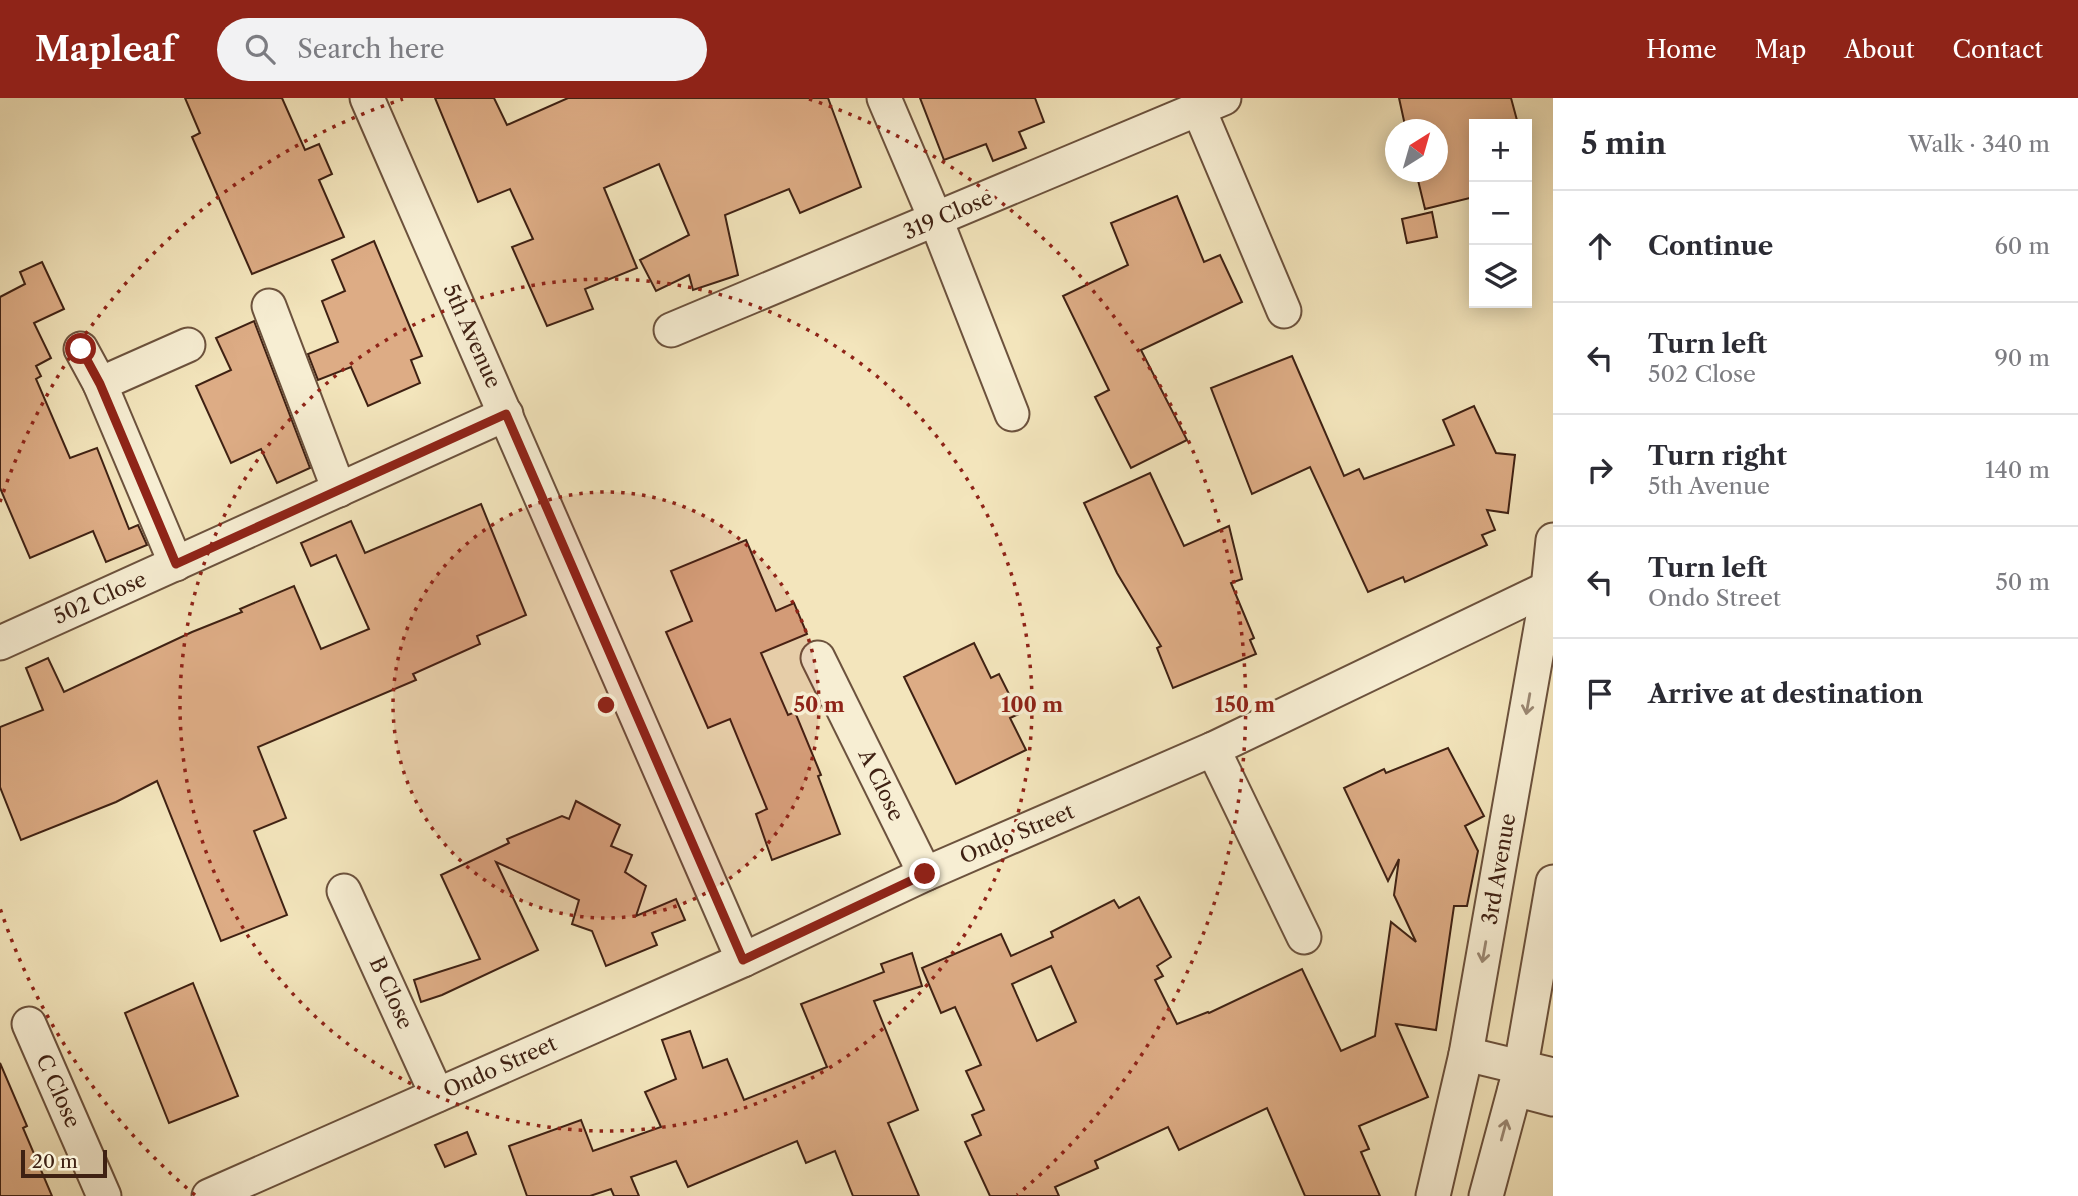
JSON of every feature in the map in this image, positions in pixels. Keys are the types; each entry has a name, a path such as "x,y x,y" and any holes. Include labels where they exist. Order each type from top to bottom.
{"street":[{"name":"5th Avenue","path":"367,98 743,960"},
{"path":"884,98 936,220 1012,414"},
{"path":"1212,104 1284,311"},
{"name":"319 Close","path":"671,330 1212,104"},
{"path":"269,306 340,490"},
{"path":"100,384 188,345"},
{"path":"81,349 100,384 176,564"},
{"name":"502 Close","path":"0,643 506,414"},
{"name":"3rd Avenue","path":"1433,1196 1466,1054 1551,588 1553,540"},
{"name":"Ondo Street","path":"209,1196 743,960 925,874 1213,750 1551,588"},
{"name":"A Close","path":"818,658 925,874"},
{"path":"1213,750 1304,937"},
{"path":"1486,1196 1518,1078 1553,882"},
{"name":"B Close","path":"344,891 437,1095"},
{"name":"C Close","path":"29,1024 104,1196"},
{"path":"1466,1054 1518,1078 1553,1099"},
{"path":"1518,1078 1553,1074"}],"building":[{"path":"185,98 282,98 305,150 319,144 332,174 319,180 344,237 252,274 192,137 200,133"},
{"path":"435,98 494,98 507,125 568,98 828,98 861,187 800,213 789,189 725,215 738,275 693,290 689,275 656,291 640,260 689,235 659,164 604,188 637,268 585,289 593,309 547,326 512,247 533,239 510,189 478,202"},
{"path":"920,98 1035,98 1044,122 1019,132 1026,148 993,161 986,144 944,160"},
{"path":"1399,98 1511,98 1517,119 1469,119 1469,198 1425,209 1418,182 1448,182 1448,119 1404,119"},
{"path":"1177,196 1204,262 1220,255 1242,302 1141,350 1187,440 1131,468 1095,397 1109,390 1063,296 1128,265 1111,223"},
{"path":"1432,212 1437,237 1407,243 1402,219"},
{"path":"374,241 422,356 411,360 420,383 368,406 351,367 318,380 308,354 338,342 322,301 345,291 332,260"},
{"path":"42,262 64,309 34,323 51,358 36,366 41,376 36,379 70,458 97,448 129,529 138,525 147,545 106,562 93,531 30,558 0,488 0,297 25,284 20,272"},
{"path":"254,321 310,468 277,483 261,449 231,463 196,386 231,370 216,338"},
{"path":"1292,356 1344,476 1359,469 1364,479 1454,445 1443,420 1474,406 1496,453 1515,455 1508,513 1487,510 1495,530 1482,535 1487,545 1405,582 1403,577 1368,592 1310,467 1252,494 1211,388"},
{"path":"1150,473 1184,546 1229,526 1242,579 1231,583 1254,638 1250,640 1256,654 1173,688 1157,648 1161,646 1117,573 1084,503"},
{"path":"481,504 526,615 477,636 480,644 413,674 416,680 258,747 286,818 254,831 287,915 221,941 157,781 116,802 21,840 0,787 0,727 43,710 26,668 48,658 64,692 294,586 321,649 369,629 336,555 311,566 301,543 351,521 365,553"},
{"path":"746,540 776,611 794,603 807,634 761,653 788,715 795,712 821,775 818,776 840,834 772,860 756,814 767,809 730,719 708,728 666,632 692,621 671,571"},
{"path":"974,643 991,678 999,674 1019,714 1010,718 1026,750 956,784 904,677"},
{"path":"1448,748 1484,816 1465,826 1478,851 1467,906 1454,906 1436,1030 1396,1024 1428,1097 1359,1126 1369,1149 1361,1152 1380,1196 1305,1196 1267,1108 1179,1150 1168,1127 1095,1161 1098,1168 1055,1187 1059,1196 990,1196 965,1142 981,1135 972,1115 984,1110 966,1071 981,1065 955,1007 941,1013 922,968 1001,934 1011,956 1053,937 1051,932 1114,900 1119,908 1139,897 1171,957 1157,966 1163,976 1155,980 1177,1024 1209,1013 1302,969 1341,1051 1375,1036 1391,922 1416,942 1394,895 1399,859 1388,881 1344,788 1384,769 1386,773","holes":["1051,966 1076,1022 1037,1041 1012,984"]},
{"path":"576,801 620,825 611,846 632,855 625,872 646,886 636,916 676,899 685,920 652,933 657,945 606,966 592,931 572,924 579,900 496,862 538,950 442,995 421,1002 414,980 480,959 441,875 509,843 507,839 562,816 569,819"},
{"path":"912,953 922,986 874,1001 918,1110 888,1123 919,1196 853,1196 835,1151 806,1163 797,1141 688,1187 676,1161 631,1177 639,1196 614,1196 611,1189 590,1196 527,1196 509,1146 581,1120 593,1151 661,1127 645,1092 676,1079 662,1040 690,1031 703,1068 727,1059 744,1100 827,1067 801,1004 884,972 881,964"},
{"path":"193,983 238,1096 169,1123 125,1013"},
{"path":"0,1063 27,1126 23,1128 52,1196 0,1196"},
{"path":"467,1132 476,1154 445,1167 435,1145"}],"route":[{"path":"81,349 100,384 176,564 506,414 743,960 925,874"}]}
